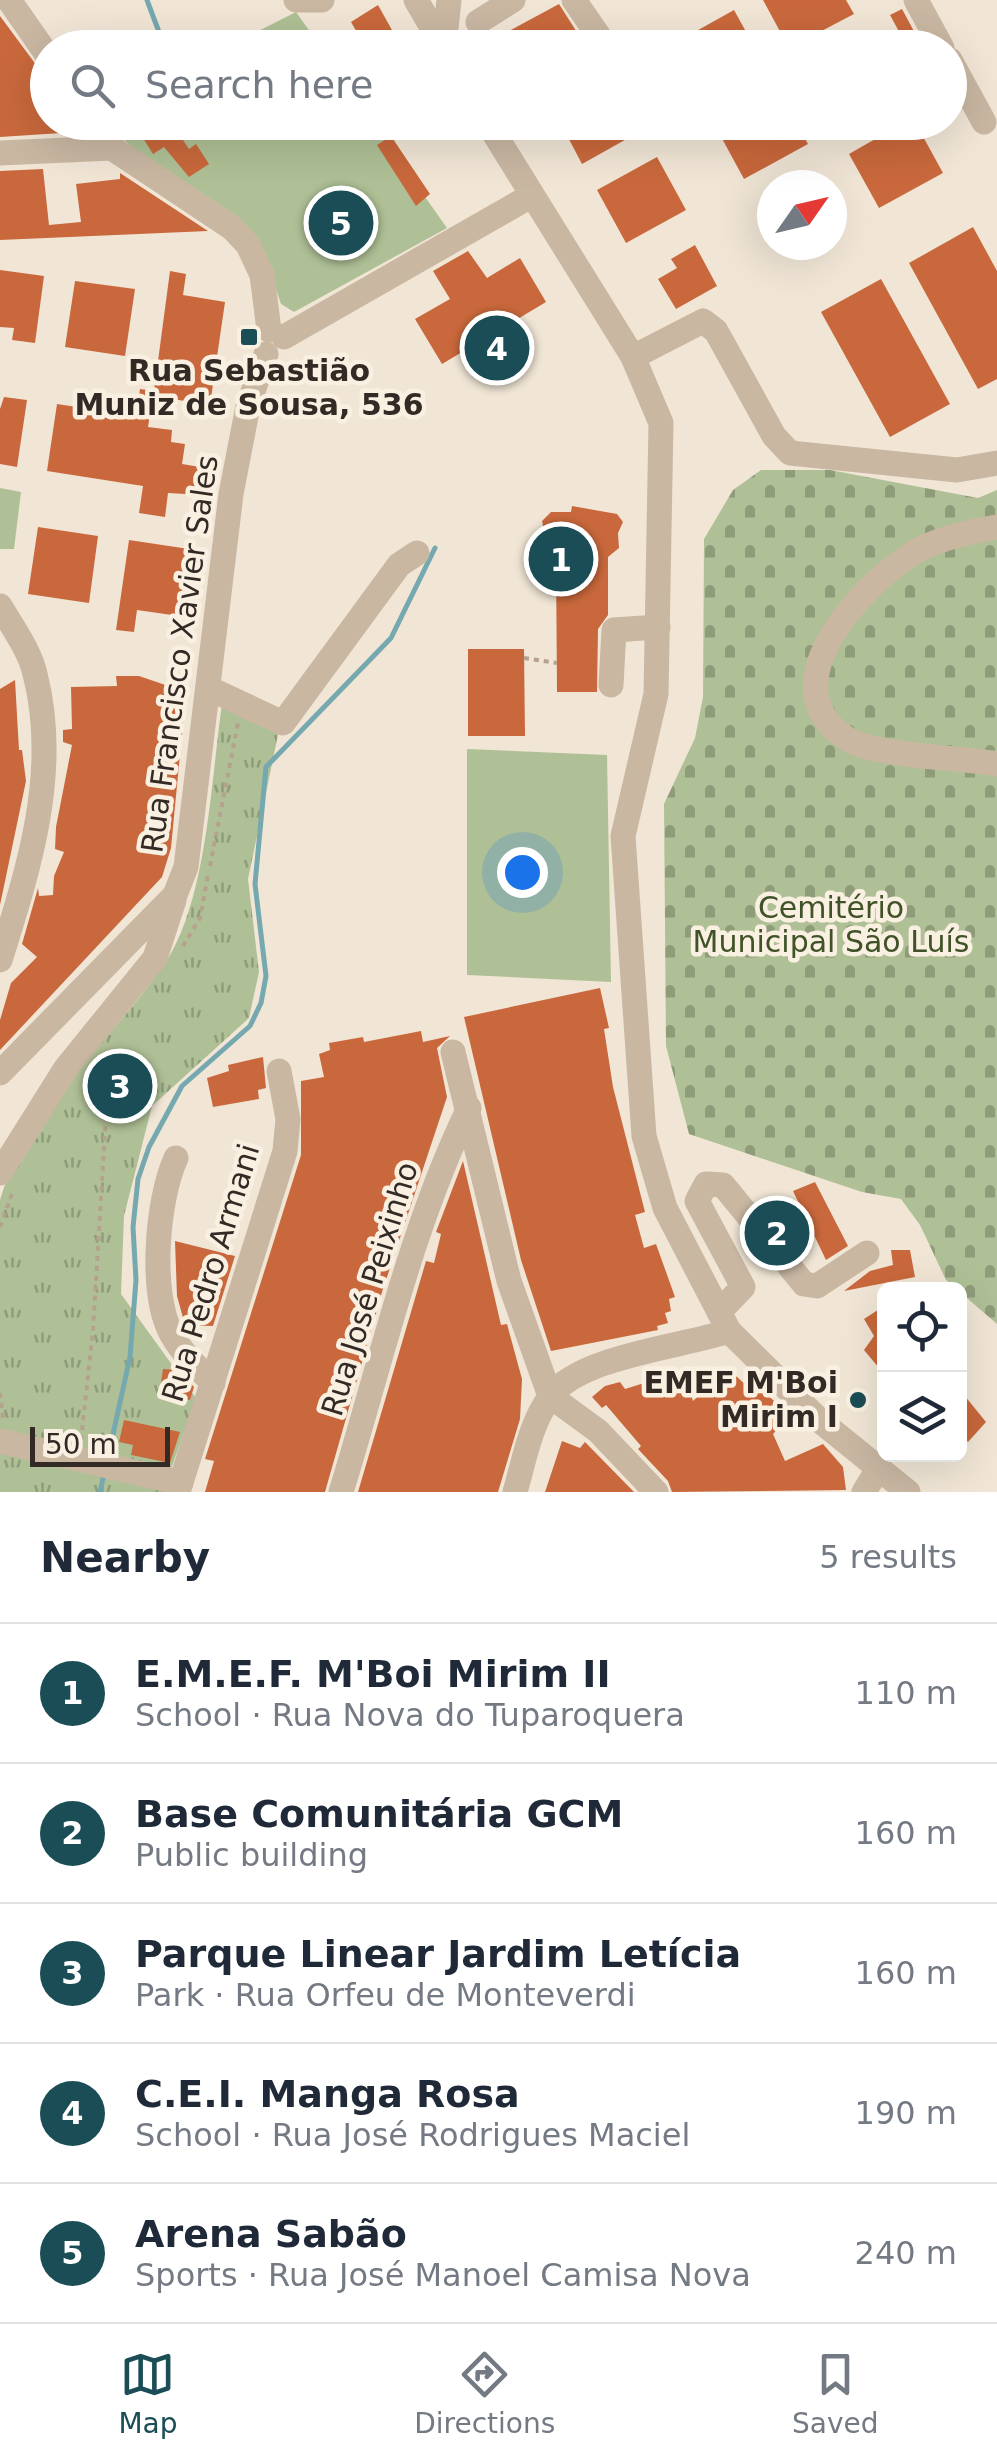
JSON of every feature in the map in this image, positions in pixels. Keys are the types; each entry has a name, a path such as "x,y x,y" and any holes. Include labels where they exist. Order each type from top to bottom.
{"street":[{"path":"9,0 30,30"},
{"path":"296,0 322,0"},
{"path":"416,0 434,30"},
{"path":"446,30 449,0"},
{"path":"478,22 513,0"},
{"path":"574,0 595,30"},
{"path":"916,0 932,30"},
{"path":"967,91 984,122"},
{"path":"106,140 112,148 216,216 248,245 262,275 273,340 529,197"},
{"path":"497,140 529,197 633,356 661,423 656,694 624,836 644,1136 665,1208 724,1322 819,1420 908,1492"},
{"path":"0,153 112,148"},
{"path":"633,356 703,320 716,330 774,436 790,453 957,470 997,463"},
{"name":"Rua Francisco Xavier Sales","path":"0,1073 175,895 186,866 231,494 248,406 273,340"},
{"path":"997,527 935,542 880,578 838,625 815,676 816,703 827,722 847,739 868,748 997,764"},
{"path":"208,688 282,724 398,565 417,553"},
{"path":"0,606 35,671 41,727 39,830 0,960"},
{"path":"611,685 614,630 658,627"},
{"path":"0,1172 66,1068 155,958 175,895"},
{"path":"452,1052 509,1281 550,1396 598,1431 656,1492"},
{"name":"Rua Pedro Armani","path":"180,1487 284,1151 288,1119 279,1072"},
{"name":"Rua José Peixinho","path":"340,1492 431,1197 469,1108"},
{"path":"176,1158 159,1235 161,1295 172,1336 213,1382"},
{"path":"516,1492 534,1427 550,1396 596,1367 724,1322 743,1287 697,1201 706,1184 724,1185 804,1284 817,1286 868,1253"},
{"path":"3,1441 78,1456 180,1487"},
{"path":"864,1492 878,1469"}],"path":[{"path":"524,658 557,663"},
{"path":"78,1456 93,1330 110,1046"},
{"path":"0,1393 3,1441"}],"green space":[{"path":"296,12 309,30 260,30"},
{"path":"124,140 385,140 447,228 294,312 281,304 269,269"},
{"name":"Cemitério Municipal São Luís","path":"761,470 830,470 978,498 997,490 997,1324 967,1298 967,1282 946,1280 920,1225 901,1199 862,1192 689,1134 666,1046 664,804 695,738 703,697 704,539 733,490"},
{"path":"0,488 21,492 14,549 0,549"},
{"path":"222,704 279,730 248,879 259,972 249,1018 152,1106 124,1216 121,1294 196,1398 163,1492 0,1492 0,1200 12,1167 50,1106 144,991 179,937 199,874"},
{"path":"467,749 607,755 611,982 467,975"}],"building":[{"path":"763,0 846,0 854,14 823,30 779,30"},
{"path":"559,4 576,30 511,30"},
{"path":"378,5 392,30 356,30 351,22"},
{"path":"902,9 913,30 898,30 890,15"},
{"path":"734,10 745,30 698,30"},
{"path":"0,16 30,57 30,135 0,137"},
{"path":"144,140 183,140 189,149 196,144 209,164 189,177 164,147 153,154"},
{"path":"394,140 430,194 416,206 377,145"},
{"path":"569,140 625,140 582,164"},
{"path":"723,140 806,140 808,144 744,179"},
{"path":"874,140 925,140 943,173 879,208 849,154"},
{"path":"657,157 686,210 626,243 597,190"},
{"path":"43,169 49,225 81,222 76,184 120,179 120,173 208,231 0,240 0,171"},
{"path":"973,227 997,271 997,379 978,389 909,263"},
{"path":"695,245 717,286 676,309 658,279 677,268 671,259"},
{"path":"468,251 487,278 520,258 546,302 442,364 415,319 450,299 433,271"},
{"path":"0,270 44,276 35,343 12,340 14,328 0,327"},
{"path":"170,271 186,274 183,295 225,302 210,405 153,396 148,427 172,430 171,442 185,444 182,464 206,468 202,495 168,493 165,517 139,513 143,486 47,471 57,404 136,416 140,389 154,391"},
{"path":"881,279 950,404 890,437 821,312"},
{"path":"75,281 135,289 125,356 65,347"},
{"path":"4,397 27,400 17,467 0,464 0,409"},
{"path":"572,506 617,514 623,522 618,533 619,548 608,557 608,615 598,629 597,692 557,692 556,557 541,543 545,534 542,521 551,512 571,512"},
{"path":"38,527 98,536 89,603 28,594"},
{"path":"129,540 189,549 179,616 137,610 134,632 116,630"},
{"path":"468,649 524,649 525,736 468,736"},
{"path":"116,676 139,676 186,692 171,848 162,877 0,1050 0,1020 11,983 37,957 22,944 38,888 39,896 53,895 54,876 64,852 55,849 72,745 63,742 63,730 72,729 71,687 117,686"},
{"path":"15,680 19,750 26,781 0,905 0,689"},
{"path":"600,988 609,1028 604,1029 613,1087 645,1212 635,1215 644,1248 656,1244 675,1297 669,1299 671,1311 665,1313 668,1323 657,1326 658,1330 551,1351 521,1260 464,1017"},
{"path":"421,1031 423,1042 450,1036 437,1048 447,1097 382,1292 325,1492 205,1492 214,1461 205,1459 301,1155 301,1081 324,1077 319,1054 330,1050 329,1043 363,1037 364,1042"},
{"path":"263,1057 266,1088 258,1090 259,1099 213,1107 207,1078 229,1071 228,1065"},
{"path":"463,1161 501,1325 507,1324 522,1379 520,1419 498,1492 358,1492 426,1261 434,1263 441,1234 436,1232"},
{"path":"815,1182 848,1246 826,1260 793,1191"},
{"path":"175,1241 235,1256 213,1326 185,1325 177,1296"},
{"path":"891,1250 910,1250 915,1277 844,1291 870,1271 893,1265"},
{"path":"877,1311 877,1366 864,1350 874,1336 864,1319"},
{"path":"163,1369 178,1370 194,1387 190,1400 159,1396"},
{"path":"683,1371 693,1401 714,1381 721,1388 732,1372 753,1392 758,1387 780,1406 773,1415 783,1423 773,1434 785,1461 823,1444 843,1467 846,1490 672,1492 668,1481 638,1449 641,1446 606,1405 602,1408 592,1397 605,1386 620,1382 625,1389"},
{"path":"967,1399 986,1422 967,1441"},
{"path":"124,1420 180,1432 170,1463 131,1455 133,1445 119,1442"},
{"path":"562,1441 580,1448 585,1442 634,1492 545,1492"}],"waterway":[{"path":"147,0 158,30"},
{"path":"110,1448 130,1357 138,1179 149,1147 182,1086 250,1026 261,1003 266,976 255,884 266,767 391,638 435,548"},
{"path":"100,1492 103,1478"}],"place":[{"name":"Arena Sabão","path":"341,223"},
{"name":"Rua Sebastião Muniz de Sousa, 536","path":"249,337"},
{"name":"C.E.I. Manga Rosa","path":"497,348"},
{"name":"E.M.E.F. M'Boi Mirim II","path":"561,559"},
{"name":"Parque Linear Jardim Letícia","path":"120,1086"},
{"name":"Base Comunitária GCM","path":"777,1233"},
{"name":"EMEF M'Boi Mirim I","path":"858,1400"}]}
